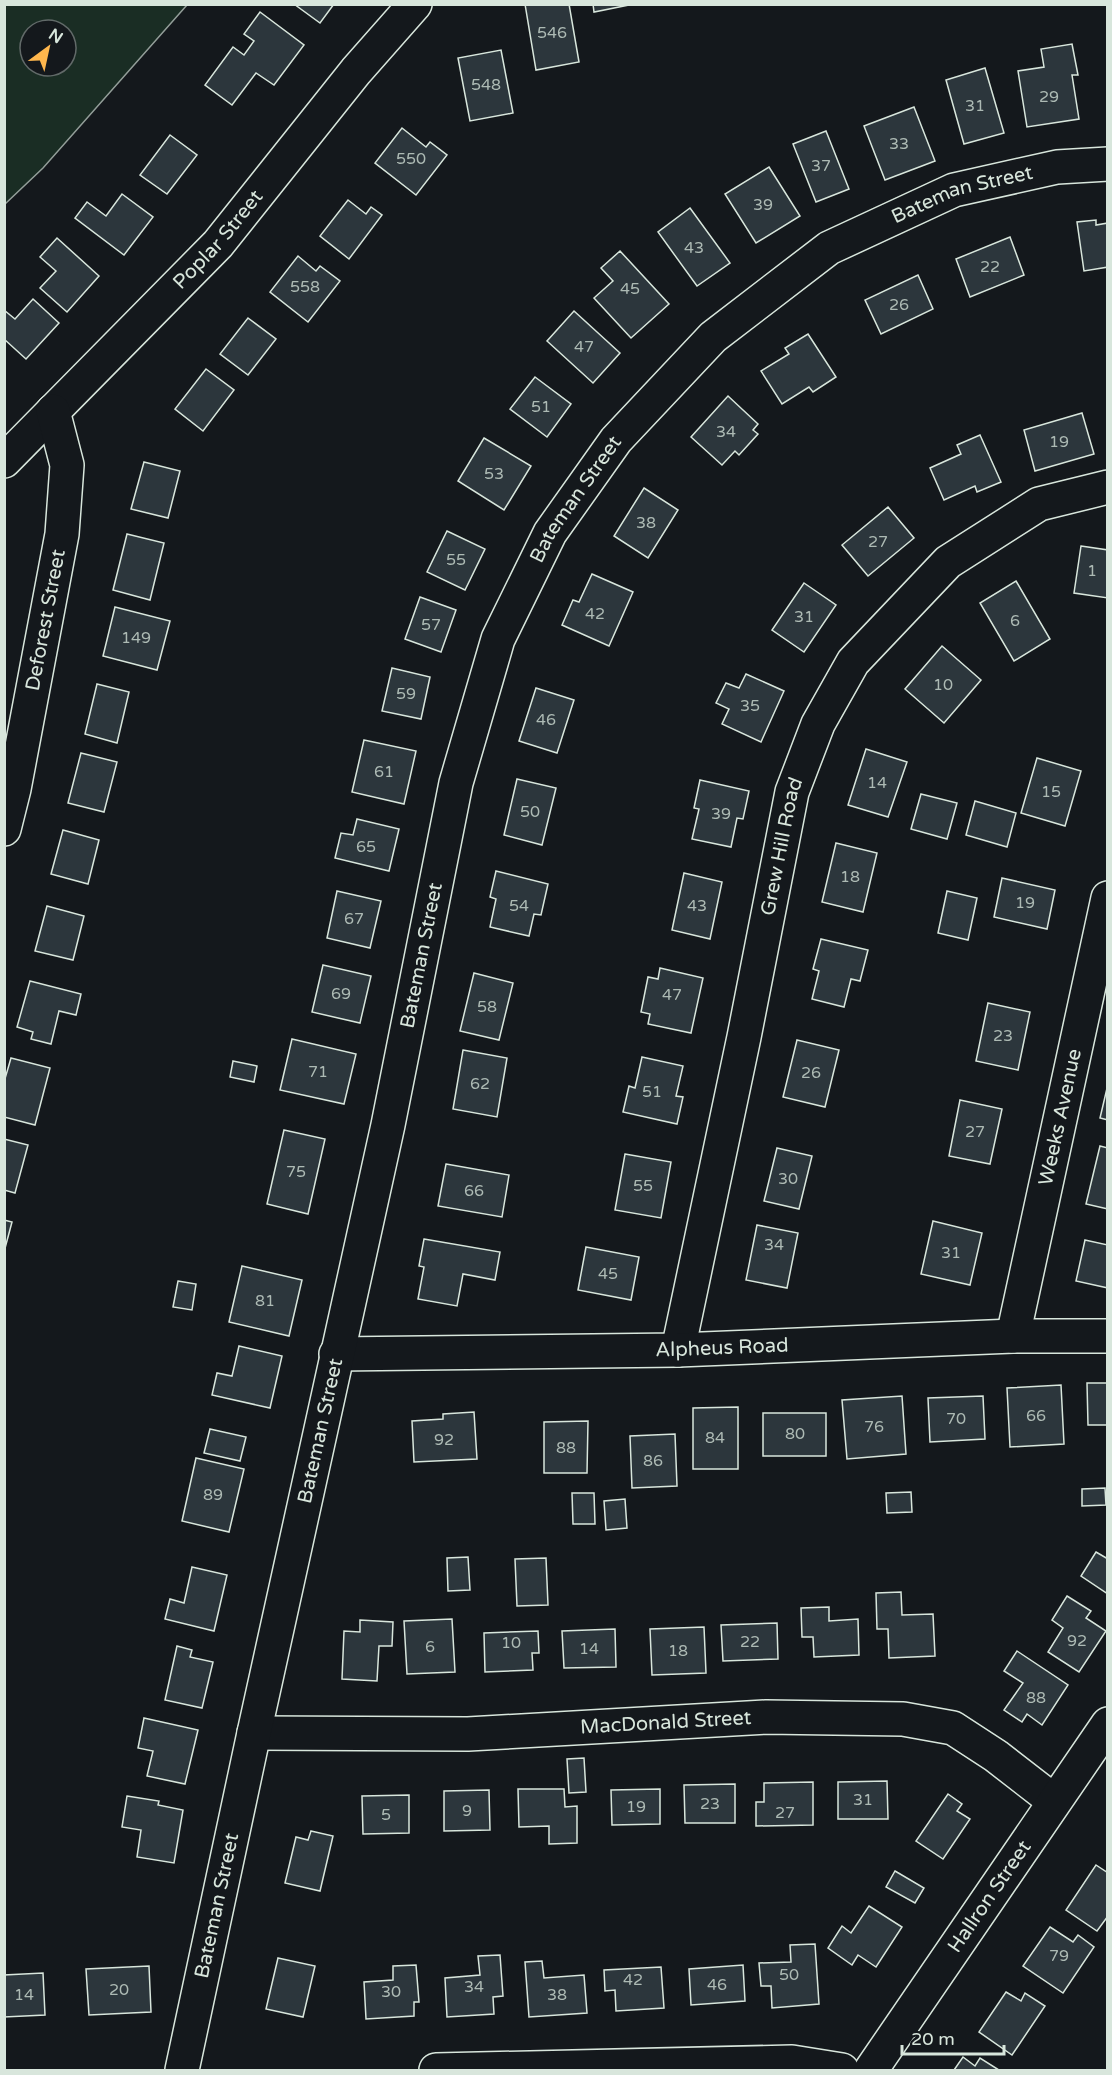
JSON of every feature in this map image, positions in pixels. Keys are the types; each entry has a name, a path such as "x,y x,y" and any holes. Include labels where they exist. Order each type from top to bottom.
{"street":[{"name":"Poplar Street","path":"4,460 218,244 356,71 415,4"},
{"name":"Bateman Street","path":"182,2070 336,1354 388,1125 456,783 498,639 550,533 616,440 713,337 830,248 954,190 1057,167 1107,164"},
{"name":"Deforest Street","path":"4,829 14,789 62,534 67,465 53,411"},
{"name":"Grew Hill Road","path":"678,1350 744,1037 792,792 818,724 854,662 948,562 1039,504 1107,487"},
{"name":"Weeks Avenue","path":"1013,1336 1107,898"},
{"name":"Alpheus Road","path":"336,1354 678,1350 1013,1336 1107,1336"},
{"name":"MacDonald Street","path":"254,1733 468,1734 766,1717 903,1719 953,1728 996,1756 1054,1801"},
{"name":"Hallron Street","path":"871,2070 1107,1724"},
{"path":"436,2070 792,2062 842,2070"}],"green space":[{"path":"5,4 187,5 43,168 5,204"}],"building":[{"path":"294,4 334,4 320,23"},
{"path":"525,4 569,4 579,62 536,70"},
{"path":"593,4 634,4 594,12"},
{"path":"260,12 304,45 274,85 256,73 232,105 205,85 233,47 244,55 254,41 244,34"},
{"path":"1072,44 1078,75 1072,75 1079,119 1027,127 1018,71 1044,67 1041,49"},
{"path":"501,50 513,113 470,121 458,58"},
{"path":"985,68 1004,133 964,144 946,80"},
{"path":"914,107 935,161 885,180 864,126"},
{"path":"402,128 426,147 430,142 447,155 416,195 375,163"},
{"path":"826,131 849,189 816,202 793,144"},
{"path":"170,135 197,155 167,194 140,175"},
{"path":"769,167 800,216 756,243 725,194"},
{"path":"122,194 153,217 124,255 75,218 87,202 106,216"},
{"path":"348,200 366,214 371,207 382,215 349,259 320,236"},
{"path":"690,208 730,263 697,286 658,232"},
{"path":"1096,220 1096,225 1108,223 1108,267 1084,271 1077,222"},
{"path":"1010,237 1024,275 970,297 956,259"},
{"path":"57,238 99,276 67,312 40,288 56,271 40,257"},
{"path":"620,251 669,304 631,338 594,298 613,281 601,268"},
{"path":"298,256 316,271 320,266 340,281 308,322 270,292"},
{"path":"918,275 933,309 881,334 865,300"},
{"path":"33,299 59,323 26,359 4,339 4,310 15,319"},
{"path":"574,311 620,353 593,383 547,341"},
{"path":"248,318 276,339 248,375 220,354"},
{"path":"808,334 836,377 813,392 809,387 782,404 761,371 789,354 785,348"},
{"path":"206,369 234,390 203,431 175,409"},
{"path":"535,377 571,404 547,437 510,409"},
{"path":"728,396 758,424 753,430 758,434 739,455 735,451 722,465 691,437"},
{"path":"1082,413 1094,454 1035,471 1024,430"},
{"path":"980,435 1001,482 977,492 975,486 944,500 930,468 961,454 957,445"},
{"path":"484,438 531,466 504,510 458,481"},
{"path":"144,462 180,471 168,518 131,509"},
{"path":"644,488 678,510 648,558 614,536"},
{"path":"888,507 914,538 868,576 842,545"},
{"path":"447,531 485,549 465,590 427,572"},
{"path":"127,534 164,543 150,600 113,590"},
{"path":"1081,546 1108,550 1108,598 1074,593"},
{"path":"592,574 633,592 609,646 562,625 573,600 579,602"},
{"path":"1016,581 1050,639 1014,661 980,603"},
{"path":"804,583 836,605 804,652 772,630"},
{"path":"420,597 456,610 441,652 405,639"},
{"path":"115,607 170,621 157,670 103,656"},
{"path":"942,646 981,680 944,723 905,689"},
{"path":"392,668 430,677 421,719 382,711"},
{"path":"746,674 784,691 761,742 722,724 729,709 716,703 726,683 739,688"},
{"path":"97,684 129,692 117,743 85,734"},
{"path":"536,688 574,700 557,753 519,741"},
{"path":"364,740 416,751 404,804 352,792"},
{"path":"866,749 907,762 888,817 848,805"},
{"path":"81,753 117,762 104,812 68,803"},
{"path":"1037,758 1081,771 1065,826 1021,813"},
{"path":"517,779 556,788 542,845 504,835"},
{"path":"700,780 749,791 743,819 737,818 731,847 692,839 699,809 694,808"},
{"path":"921,794 957,803 947,839 911,829"},
{"path":"975,801 1016,813 1007,847 966,835"},
{"path":"357,819 399,829 389,871 335,858 341,833 353,835"},
{"path":"63,830 99,840 88,884 51,874"},
{"path":"836,843 877,853 863,912 822,902"},
{"path":"496,871 548,884 541,915 534,914 529,936 490,927 496,899 490,897"},
{"path":"684,873 722,882 710,939 672,930"},
{"path":"1002,878 1055,890 1047,929 994,917"},
{"path":"337,891 381,901 370,948 327,938"},
{"path":"947,891 977,898 968,940 938,933"},
{"path":"47,906 84,916 73,960 35,951"},
{"path":"821,939 868,950 860,981 851,979 844,1007 812,999 819,971 813,969"},
{"path":"323,965 371,976 360,1023 312,1012"},
{"path":"660,968 703,978 691,1033 648,1024 650,1014 641,1012 648,977 658,979"},
{"path":"474,973 513,983 499,1040 460,1031"},
{"path":"30,981 81,994 76,1015 59,1011 51,1044 31,1039 33,1032 17,1027"},
{"path":"988,1003 1030,1012 1018,1070 976,1061"},
{"path":"292,1039 356,1054 344,1104 280,1090"},
{"path":"797,1040 839,1050 825,1107 783,1097"},
{"path":"463,1050 507,1058 497,1117 453,1109"},
{"path":"642,1057 683,1066 676,1096 683,1097 677,1124 623,1112 629,1086 635,1088"},
{"path":"11,1058 50,1068 35,1125 4,1117 4,1082"},
{"path":"233,1061 257,1066 254,1082 230,1077"},
{"path":"1108,1084 1108,1120 1100,1118"},
{"path":"960,1100 1002,1109 990,1164 949,1156"},
{"path":"284,1130 325,1139 308,1214 267,1204"},
{"path":"4,1139 28,1145 15,1193 4,1190"},
{"path":"1100,1146 1108,1148 1108,1209 1086,1204"},
{"path":"777,1148 812,1156 799,1209 764,1201"},
{"path":"625,1154 671,1162 661,1218 615,1210"},
{"path":"446,1164 509,1175 502,1217 438,1206"},
{"path":"4,1220 12,1222 4,1252"},
{"path":"933,1221 982,1233 970,1285 921,1274"},
{"path":"757,1225 798,1233 787,1288 746,1280"},
{"path":"424,1239 500,1252 495,1280 463,1274 457,1306 418,1299 424,1267 419,1266"},
{"path":"1085,1240 1108,1245 1108,1288 1076,1281"},
{"path":"586,1247 639,1257 631,1300 578,1290"},
{"path":"242,1266 302,1280 289,1336 229,1322"},
{"path":"178,1281 196,1284 192,1310 173,1307"},
{"path":"239,1346 282,1356 270,1408 212,1395 217,1373 232,1376"},
{"path":"1087,1383 1108,1383 1108,1425 1088,1425"},
{"path":"1061,1385 1064,1444 1010,1447 1007,1388"},
{"path":"902,1396 906,1454 847,1459 842,1400"},
{"path":"983,1396 985,1439 930,1442 928,1398"},
{"path":"738,1407 738,1469 693,1469 693,1408"},
{"path":"474,1412 477,1459 414,1462 412,1421 443,1419 443,1414"},
{"path":"763,1413 826,1413 826,1456 763,1456"},
{"path":"588,1421 587,1473 544,1473 544,1422"},
{"path":"210,1429 246,1437 240,1461 204,1453"},
{"path":"675,1434 677,1486 632,1488 630,1436"},
{"path":"196,1458 244,1469 229,1532 182,1521"},
{"path":"1105,1488 1106,1505 1082,1506 1082,1489"},
{"path":"911,1492 912,1512 887,1513 886,1493"},
{"path":"572,1493 594,1493 595,1524 573,1524"},
{"path":"625,1499 627,1528 606,1530 604,1501"},
{"path":"1096,1552 1108,1559 1108,1594 1081,1576"},
{"path":"468,1557 470,1590 448,1591 447,1558"},
{"path":"546,1558 548,1605 517,1606 515,1559"},
{"path":"192,1567 227,1575 214,1631 165,1619 170,1599 184,1603"},
{"path":"901,1592 902,1615 933,1614 935,1656 889,1658 888,1629 877,1629 876,1593"},
{"path":"1067,1596 1091,1611 1086,1618 1106,1631 1079,1672 1048,1652 1063,1628 1052,1620"},
{"path":"829,1607 829,1621 858,1619 859,1655 814,1657 813,1637 802,1637 801,1608"},
{"path":"452,1619 455,1672 407,1674 404,1621"},
{"path":"360,1620 393,1622 392,1646 379,1646 377,1681 342,1679 344,1631 360,1632"},
{"path":"777,1623 778,1659 723,1661 721,1625"},
{"path":"704,1627 706,1673 652,1675 650,1629"},
{"path":"615,1629 616,1667 564,1668 562,1631"},
{"path":"538,1631 539,1653 532,1653 533,1670 485,1672 484,1633"},
{"path":"177,1646 192,1650 190,1657 213,1662 202,1708 165,1700"},
{"path":"1017,1651 1068,1685 1042,1725 1027,1714 1022,1722 1004,1710 1023,1683 1004,1671"},
{"path":"144,1718 198,1730 185,1784 147,1776 153,1751 138,1748"},
{"path":"584,1758 586,1792 569,1793 567,1759"},
{"path":"887,1781 888,1819 838,1819 838,1782"},
{"path":"813,1782 813,1825 756,1826 756,1802 764,1802 764,1783"},
{"path":"735,1784 735,1823 685,1823 684,1785"},
{"path":"518,1789 564,1789 565,1807 577,1806 577,1843 549,1844 549,1826 519,1827"},
{"path":"660,1789 660,1824 612,1825 611,1790"},
{"path":"489,1790 490,1830 444,1831 444,1791"},
{"path":"948,1794 962,1804 957,1811 970,1819 943,1859 916,1841"},
{"path":"409,1795 409,1833 363,1834 362,1796"},
{"path":"127,1796 159,1801 158,1805 183,1810 174,1863 137,1857 141,1830 122,1827"},
{"path":"311,1831 333,1836 320,1891 285,1883 296,1837 308,1840"},
{"path":"1096,1865 1108,1873 1108,1916 1097,1931 1066,1910"},
{"path":"895,1871 924,1888 915,1903 886,1887"},
{"path":"869,1906 902,1927 876,1967 858,1955 852,1965 828,1948 842,1926 851,1933"},
{"path":"1050,1927 1073,1942 1078,1935 1094,1947 1063,1993 1023,1966"},
{"path":"815,1944 819,2004 772,2008 771,1986 761,1986 759,1963 791,1962 790,1945"},
{"path":"500,1955 503,1996 493,1997 494,2014 447,2017 445,1978 480,1975 478,1956"},
{"path":"278,1958 315,1966 303,2017 266,2009"},
{"path":"542,1961 544,1978 584,1975 587,2013 529,2017 525,1962"},
{"path":"416,1965 419,2002 414,2002 414,2016 366,2019 364,1982 393,1980 393,1966"},
{"path":"743,1965 745,2001 691,2005 689,1969"},
{"path":"149,1966 151,2012 89,2015 86,1969"},
{"path":"661,1967 664,2008 616,2011 615,1990 605,1991 604,1970"},
{"path":"43,1973 45,2015 4,2017 4,1975"},
{"path":"1006,1992 1021,2001 1025,1993 1045,2006 1012,2055 979,2032"},
{"path":"963,2057 975,2066 980,2058 999,2070 954,2070"}]}
